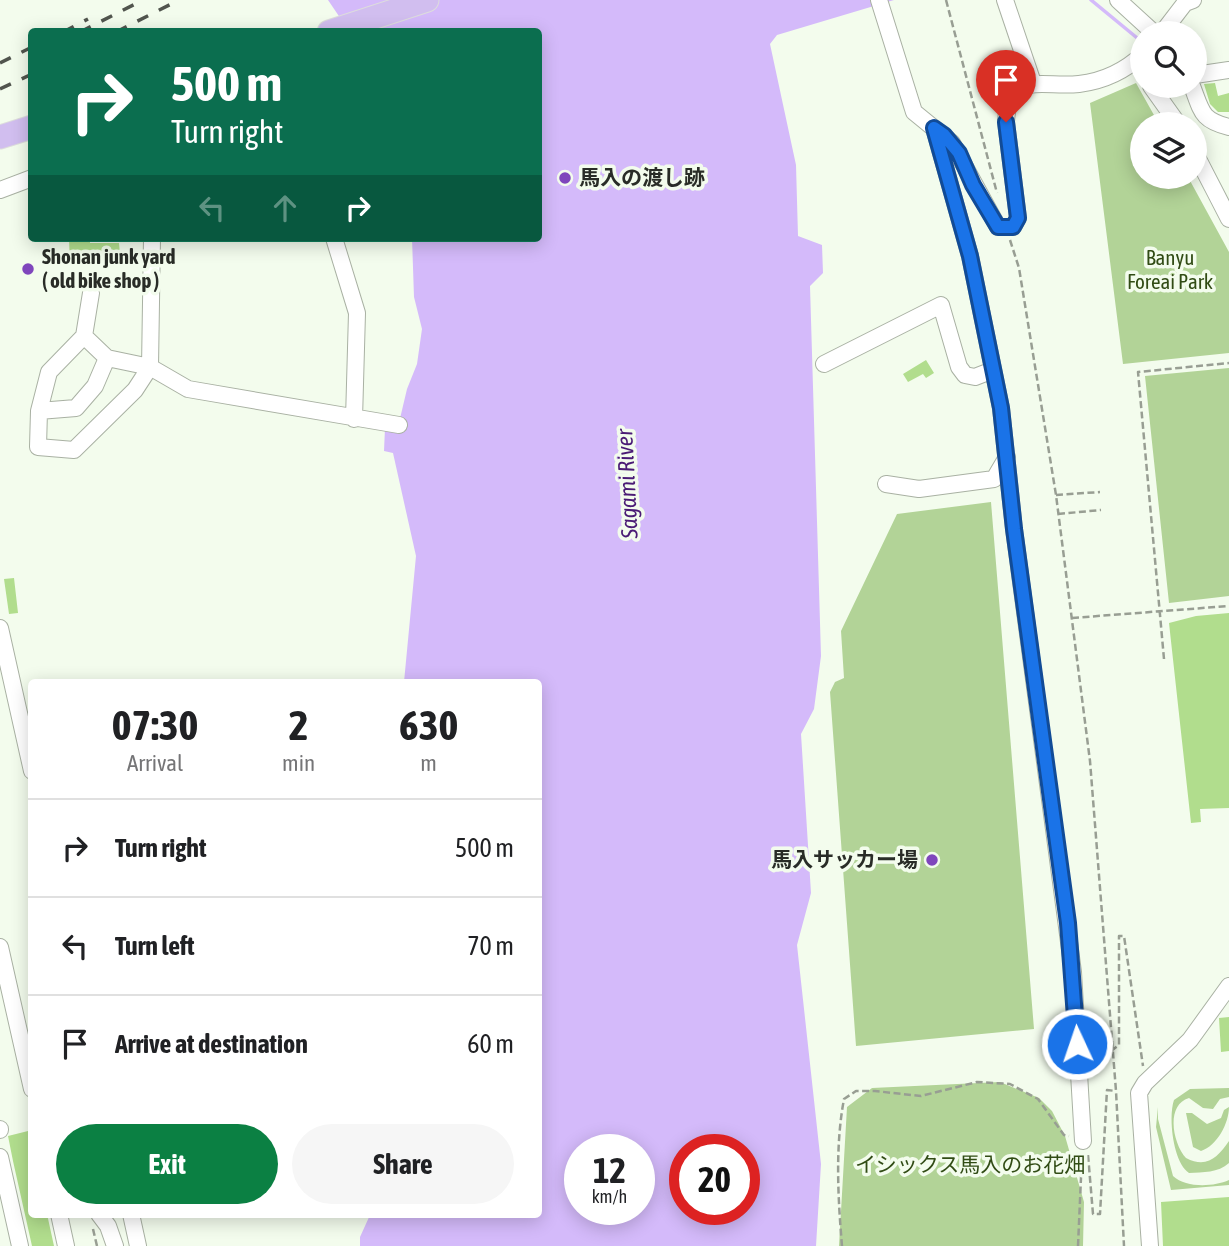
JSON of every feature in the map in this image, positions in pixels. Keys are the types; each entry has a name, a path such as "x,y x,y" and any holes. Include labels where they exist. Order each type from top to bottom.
{"highway":[{"path":"341,28 427,0"},
{"path":"0,137 28,128"}],"street":[{"path":"1005,0 1033,83"},
{"path":"1118,0 1141,21"},
{"path":"1172,21 1185,4 1193,0"},
{"path":"880,5 914,111 952,143 998,227 1013,227 1018,218 1007,138 1007,106 1012,94 1033,83 1057,85 1096,81 1130,68"},
{"path":"1207,73 1229,70"},
{"path":"1197,98 1203,114 1210,122 1229,127"},
{"path":"934,128 970,256 1007,457 1014,529 1073,972 1082,1145"},
{"path":"1207,176 1229,219"},
{"path":"0,190 28,180"},
{"path":"91,293 84,336 49,372 39,411 38,447 74,450 135,390 150,367 152,242"},
{"path":"335,242 357,313 354,418"},
{"path":"824,364 941,305 959,367 965,375 975,377 993,370"},
{"path":"84,336 107,358 150,367 188,388 399,425"},
{"path":"39,411 76,408 95,386 107,358"},
{"path":"886,484 919,489 994,479 1007,457"},
{"path":"0,628 28,753"},
{"path":"0,947 28,1071"},
{"path":"1150,1246 1139,1093 1145,1083 1190,1040 1229,986"},
{"path":"0,1157 20,1246"},
{"path":"60,1218 66,1246"},
{"path":"102,1218 115,1246"},
{"path":"132,1218 138,1246"}],"path":[{"path":"946,0 999,201"},
{"path":"1006,228 1019,268 1056,495 1090,761 1116,1091 1124,1246"},
{"path":"1164,659 1138,372 1229,363"},
{"path":"1056,495 1100,492"},
{"path":"1058,514 1101,510"},
{"path":"1071,618 1229,606"},
{"path":"1111,1051 1119,1045 1119,936 1124,936 1145,1083"},
{"path":"842,1246 838,1215 841,1117 844,1099 856,1091 921,1096 977,1082 1010,1084 1038,1099 1064,1135 1082,1145"},
{"path":"1082,1145 1093,1214 1100,1214 1107,1090 1116,1091"},
{"path":"1078,1246 1082,1145"}],"green space":[{"name":"Banyu Foreai Park","path":"1130,86 1130,98 1144,98 1152,112 1130,112 1130,189 1195,189 1229,252 1229,353 1123,364 1090,103"},
{"path":"1229,368 1229,596 1169,603 1145,376"},
{"name":"馬入サッカー場","path":"991,502 1034,1029 856,1046 830,692 835,682 844,678 841,631 897,514"},
{"name":"イシックス馬入のお花畑","path":"1000,1082 1039,1098 1052,1111 1065,1136 1084,1202 1083,1246 839,1246 847,1107 872,1088"},
{"path":"1229,1088 1229,1097 1220,1099 1213,1109 1203,1108 1189,1098 1177,1108 1174,1116 1175,1135 1186,1158 1206,1162 1221,1152 1229,1141 1229,1163 1215,1170 1189,1173 1179,1160 1173,1139 1174,1100 1190,1089"},
{"path":"1158,1107 1158,1119 1173,1176 1185,1183 1208,1185 1229,1180 1229,1185 1171,1190 1156,1127"},
{"path":"1229,1107 1224,1127 1217,1139 1201,1151 1193,1147 1186,1113 1192,1113 1207,1124 1221,1118 1224,1110"}],"water":[{"name":"Sagami River","path":"328,0 894,0 777,35 770,44 796,165 798,236 822,245 823,273 810,286 821,656 814,709 801,734 811,893 797,945 821,1164 816,1246 360,1246 360,1237 369,1218 542,1218 542,679 404,679 416,556 393,453 384,451 385,428 398,427 407,389 417,364 422,329 414,297 412,242 542,242 542,28 347,28"}],"building":[{"path":"1215,83 1218,96 1229,93 1229,112 1218,112 1210,104 1207,84"},
{"path":"69,242 119,243 120,254 102,255 102,267 70,266"},
{"path":"926,360 934,373 926,378 923,374 908,382 903,374"},
{"path":"14,578 18,613 9,614 4,579"},
{"path":"1229,613 1229,808 1200,809 1201,822 1191,823 1169,623 1196,616"},
{"path":"1229,1017 1229,1051 1221,1052 1219,1018"},
{"path":"28,1131 28,1218 48,1218 54,1246 32,1246 8,1136"},
{"path":"1229,1197 1229,1246 1163,1246 1161,1202"}],"waterway":[{"path":"1091,0 1130,32"}],"railway":[{"path":"88,28 143,0"},
{"path":"124,28 179,0"},
{"path":"71,28 88,19"},
{"path":"0,63 28,49"},
{"path":"0,89 28,76"}],"place":[{"name":"馬入の渡し跡","path":"565,178"},
{"name":"Shonan junk yard ( old bike shop )","path":"28,269"},
{"name":"馬入サッカー場","path":"932,860"}],"route":[{"path":"1006,122 1018,218 1013,227 1006,228 998,227 973,185 959,153 944,135 934,128 970,256 1001,408 1014,529 1068,923 1077,1044"}]}
